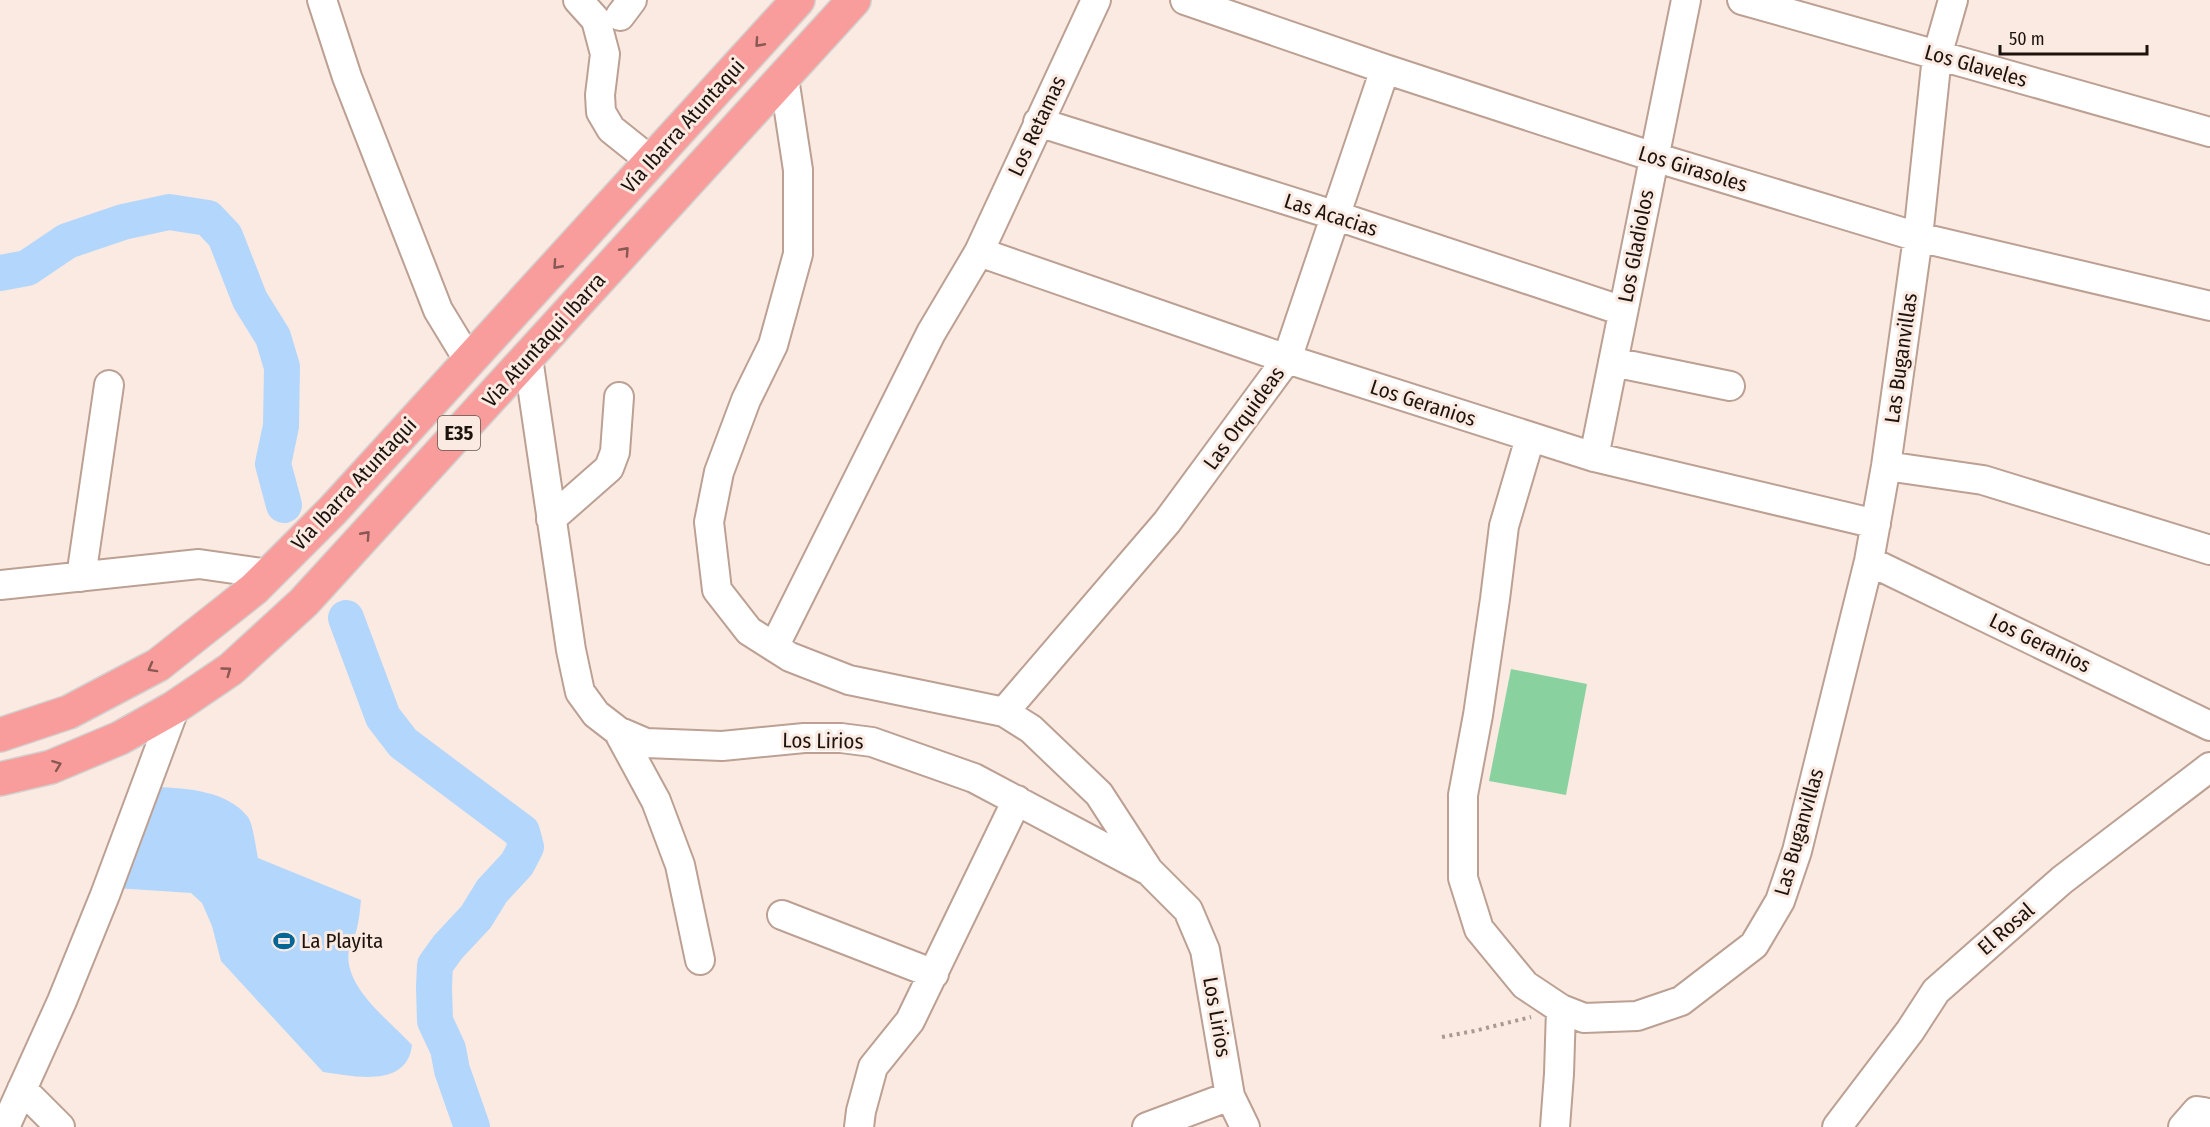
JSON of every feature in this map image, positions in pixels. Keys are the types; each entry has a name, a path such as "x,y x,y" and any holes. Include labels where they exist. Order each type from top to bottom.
{"highway":[{"name":"Vía Ibarra Atuntaqui","path":"0,735 69,712 159,665 254,589 333,510 798,0"},
{"name":"Via Atuntaqui Ibarra","path":"0,779 61,763 120,738 175,707 231,669 304,602 854,0"}],"street":[{"path":"322,0 347,77 438,310 469,361"},
{"path":"578,0 597,20 605,54 600,95 601,112 611,129 651,161"},
{"name":"Los Retamas","path":"774,647 931,333 979,252 1096,0"},
{"name":"Los Girasoles","path":"1185,0 1654,157 1918,237 2210,306"},
{"name":"Los Gladiolos","path":"1594,457 1686,0"},
{"name":"Los Glaveles","path":"1742,0 2210,132"},
{"name":"Las Buganvillas","path":"1530,438 1504,526 1496,599 1463,795 1463,878 1479,929 1525,985 1561,1009 1584,1018 1637,1016 1681,1001 1754,945 1780,901 1797,851 1869,561 1876,524 1918,237 1937,56 1953,0"},
{"name":"Las Orquideas","path":"1004,712 1167,522 1287,359 1386,69"},
{"path":"784,78 798,170 798,254 773,345 746,400 719,472 709,522 717,590 749,631 790,657 849,680 1004,712 1030,729 1098,794 1149,871"},
{"name":"Las Acacias","path":"1038,122 1337,216 1623,311"},
{"name":"Los Geranios","path":"979,252 1287,359 1530,438 1594,457 1876,524"},
{"name":"Los Lirios","path":"528,358 571,650 580,692 596,714 618,731 646,742 711,745 804,738 842,738 872,742 974,778 1149,871 1188,910 1205,950 1230,1096 1245,1127"},
{"path":"1613,362 1730,386"},
{"path":"81,577 109,385"},
{"path":"551,519 609,468 615,452 620,397"},
{"path":"1886,466 1983,480 2210,550"},
{"name":"Los Geranios","path":"1869,561 2210,726"},
{"path":"0,585 199,564 269,574"},
{"path":"4,1127 62,1000 105,894 175,707"},
{"path":"618,731 656,801 680,864 700,960"},
{"name":"El Rosal","path":"1837,1127 1910,1031 1936,991 2062,880 2210,767"},
{"path":"859,1127 873,1067 910,1021 1017,800"},
{"path":"782,915 934,974"},
{"path":"1555,1127 1560,1074 1561,1009"},
{"path":"22,1089 60,1127"},
{"path":"1147,1127 1230,1096"},
{"path":"2183,1127 2198,1111 2210,1116"}],"path":[{"path":"1442,1037 1474,1032 1561,1009"}],"green space":[{"path":"1511,669 1587,684 1566,795 1489,781"}],"water":[{"name":"La Playita","path":"157,787 194,790 230,801 240,808 250,820 258,858 361,900 357,928 349,950 349,963 360,990 412,1045 408,1059 400,1068 390,1074 363,1077 323,1072 221,961 212,926 202,903 191,893 115,888"}],"waterway":[{"path":"0,273 27,268 67,241 123,222 169,212 208,218 225,236 250,300 273,337 282,367 281,426 273,464 284,505"},
{"path":"346,618 383,717 403,743 522,832 526,847 517,864 492,891 476,917 448,947 435,965 435,1021 448,1049 452,1070 472,1127"}],"place":[{"name":"La Playita","path":"284,941"}]}
